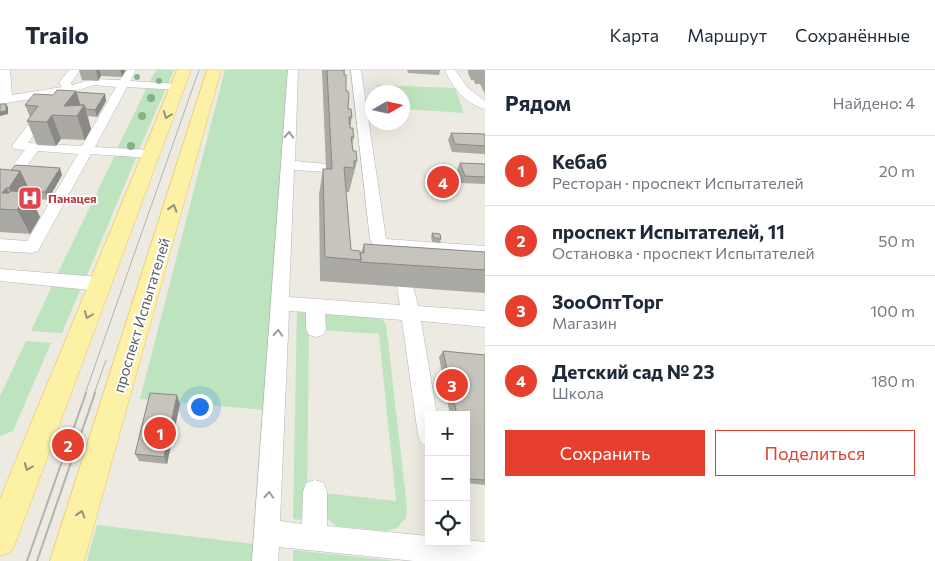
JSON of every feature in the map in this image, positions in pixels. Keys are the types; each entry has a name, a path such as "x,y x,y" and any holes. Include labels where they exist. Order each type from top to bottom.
{"main road":[{"name":"проспект Испытателей","path":"67,561 214,70"},
{"path":"1,532 181,78"}],"street":[{"path":"5,70 3,100 59,92 93,82 123,84 181,78"},
{"path":"75,70 65,83 69,89 69,94 59,108 43,113 19,146 152,154"},
{"path":"0,245 32,247 131,70"},
{"path":"265,561 293,70"},
{"path":"356,70 380,243 401,254 485,252"},
{"path":"0,188 4,186 34,148"},
{"path":"354,169 370,170"},
{"path":"0,275 100,284"},
{"path":"406,287 425,411"},
{"path":"280,303 485,319"},
{"path":"315,305 316,329"},
{"path":"314,538 315,492"}],"lane":[{"path":"450,70 455,82 472,98 485,105"},
{"path":"287,165 326,168"},
{"path":"266,533 485,555"}],"green space":[{"path":"156,70 174,70 168,84 149,83"},
{"path":"225,70 287,70 264,410 140,399"},
{"path":"410,86 455,88 464,113 410,109"},
{"path":"147,87 166,88 139,150 117,149"},
{"path":"115,155 136,158 87,275 84,277 57,275"},
{"path":"52,286 81,288 62,333 31,331"},
{"path":"297,310 305,312 309,320 307,512 300,520 293,519"},
{"path":"325,312 379,316 386,324 407,507 406,518 397,528 387,531 336,526 328,519 323,509 323,493 396,501 379,334 323,330"},
{"path":"26,341 51,343 13,431 0,436 0,396"},
{"path":"97,525 254,544 252,561 87,561"},
{"path":"293,550 396,561 293,561"}],"building":[{"path":"327,70 344,70 344,75 346,75 346,91 348,91 349,95 348,109 351,109 352,117 349,117 350,128 353,128 354,137 351,137 357,161 354,161 354,168 344,167 351,250 360,251 361,260 325,257 323,169 332,169"},
{"path":"57,90 76,91 64,106 84,105 77,116 52,115 47,122 27,121 38,106 25,105 34,94 53,95"},
{"path":"76,92 105,94 95,110 86,109 84,105 80,105"},
{"path":"0,104 6,104 6,111 0,112"},
{"path":"451,133 485,134 485,146 455,144"},
{"path":"460,163 485,164 485,177 465,176"},
{"path":"15,165 60,168 45,192 26,191 28,188 20,171 11,170"},
{"path":"0,169 20,171 9,188 6,188 2,193 9,193 11,191 28,192 17,210 0,209"},
{"path":"432,233 440,234 441,239 434,238"},
{"path":"364,244 485,252 485,270 360,262 360,253 364,253"},
{"path":"443,351 485,355 485,480 470,479 470,411 456,411"},
{"path":"150,393 177,395 164,457 135,454"}],"tram line":[{"path":"85,394 199,70"},
{"path":"94,394 106,360"},
{"path":"27,561 86,393"},
{"path":"37,561 95,393"}],"place":[{"name":"Детский сад № 23","path":"443,182"},
{"name":"Панацея","path":"30,198"},
{"name":"ЗооОптТорг","path":"452,385"},
{"name":"Кебаб","path":"160,433"},
{"name":"проспект Испытателей, 11","path":"68,445"}]}
